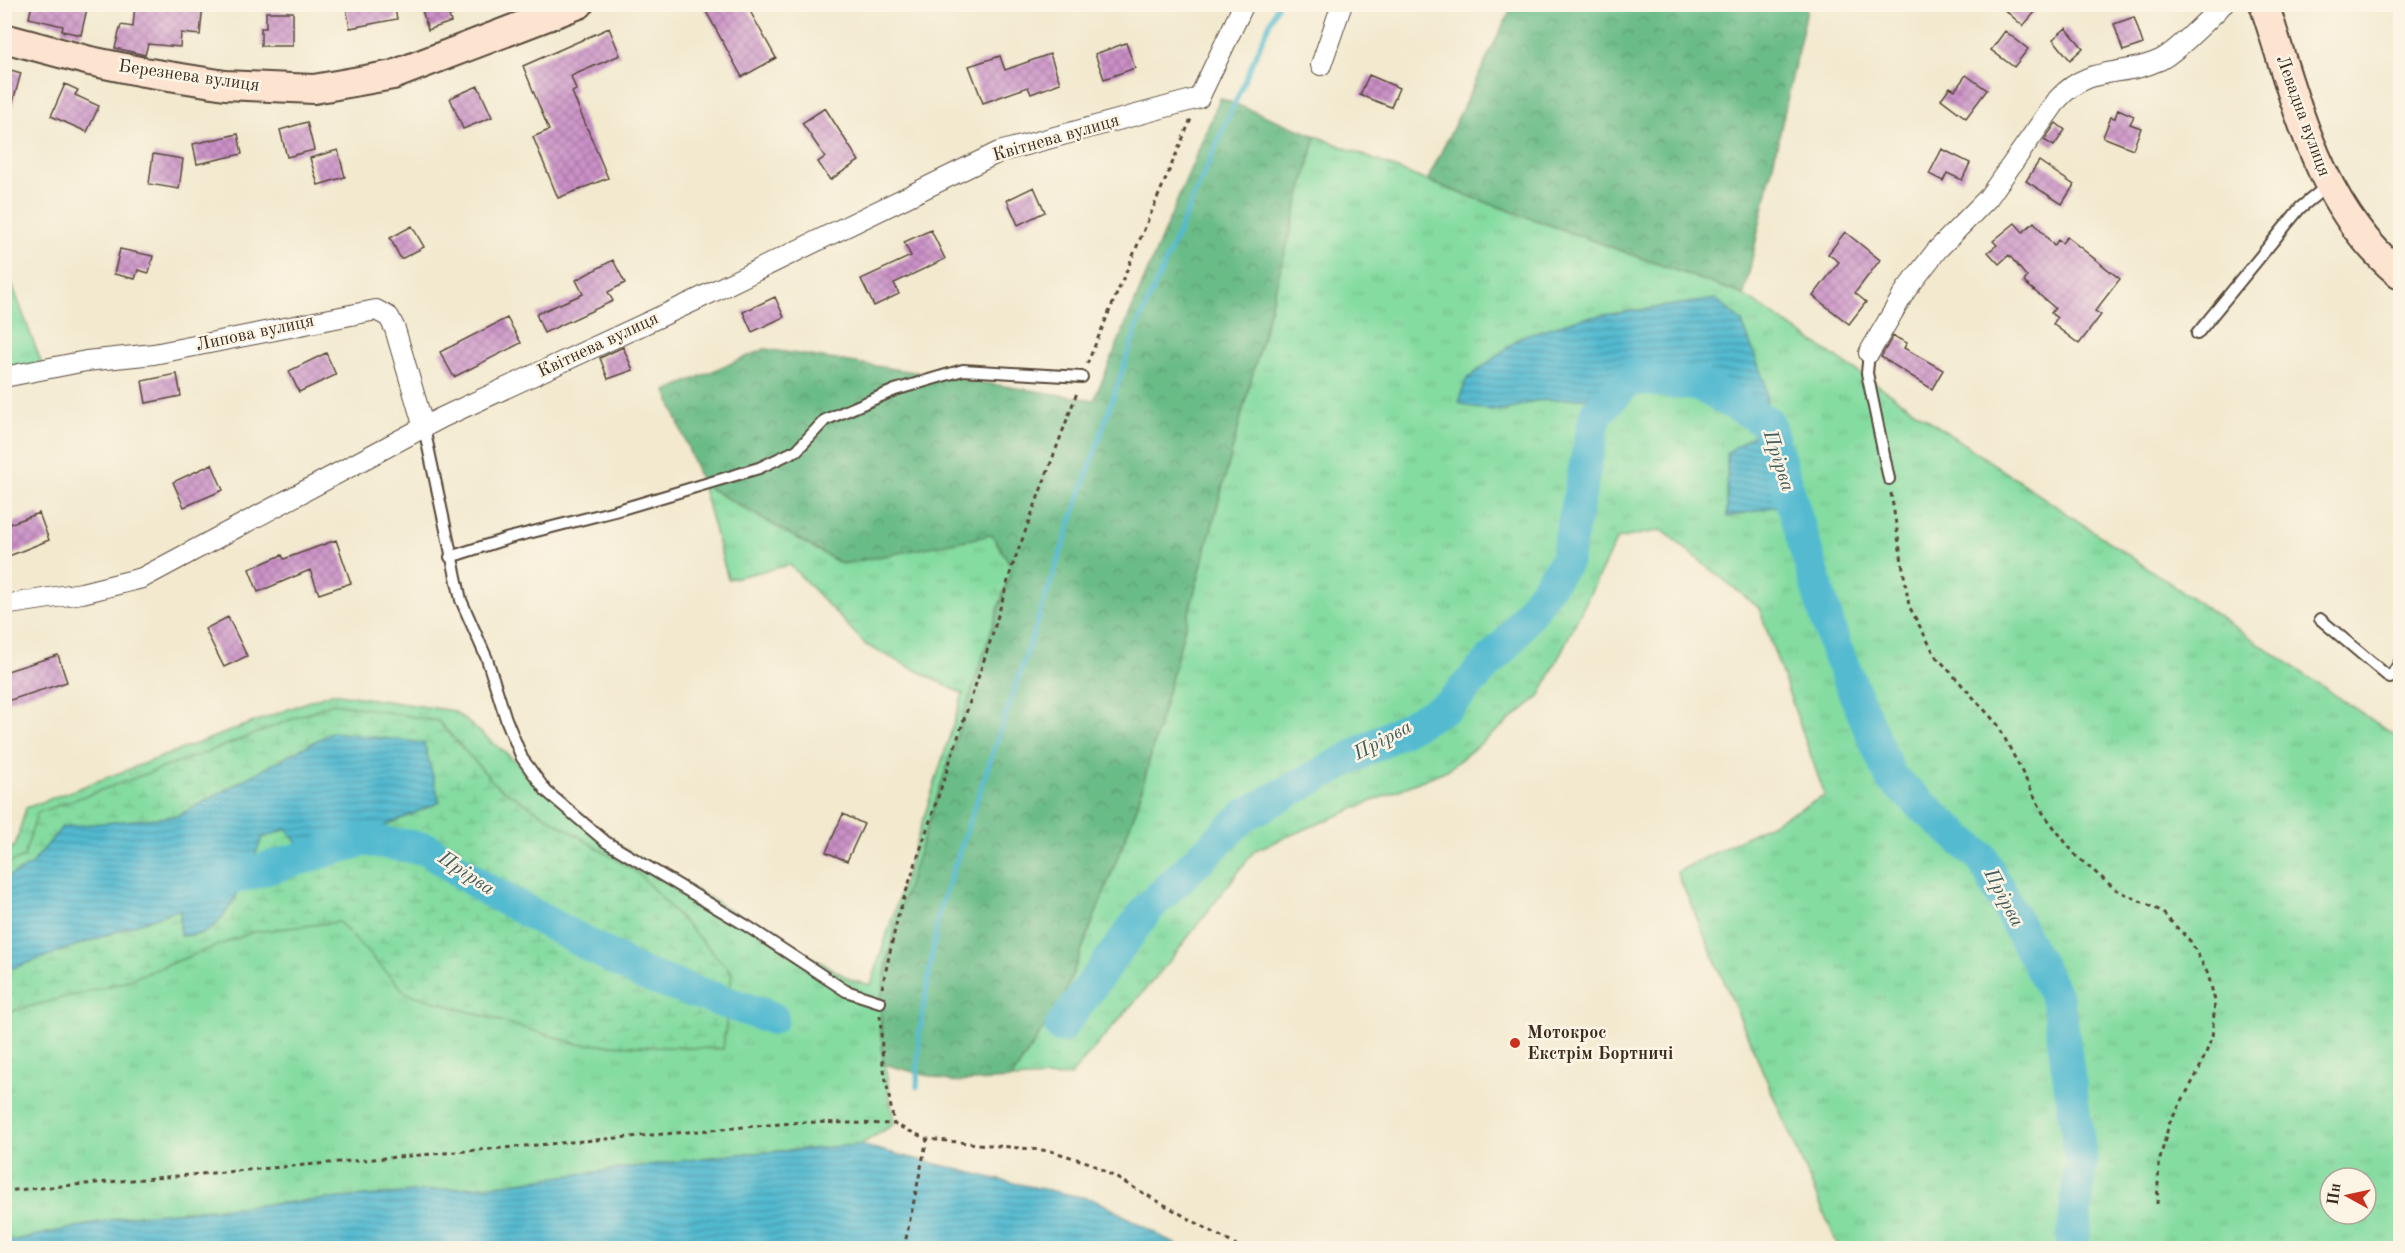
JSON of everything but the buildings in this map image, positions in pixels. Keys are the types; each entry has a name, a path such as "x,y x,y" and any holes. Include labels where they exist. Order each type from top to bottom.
{"street":[{"name":"Березнева вулиця","path":"4,38 90,61 144,72 225,85 315,89 393,75 579,4"},
{"path":"1199,98 1244,4"},
{"path":"1321,66 1342,4"},
{"path":"1869,353 1906,290 1936,250 1988,198 2058,99 2071,85 2084,78 2139,67 2162,59 2223,4"},
{"name":"Левадна вулиця","path":"2264,4 2313,154 2328,185 2353,226 2382,259 2400,274"},
{"name":"Квітнева вулиця","path":"4,605 82,593 142,578 424,428 999,152 1199,98"},
{"name":"Липова вулиця","path":"4,377 86,361 209,344 334,316 376,310 389,317 395,329 424,428"}],"lane":[{"path":"2197,334 2300,208 2328,185"},
{"path":"1869,353 1867,373 1889,479"},
{"path":"450,557 615,512 678,490 759,468 797,450 825,420 895,390 963,370 1083,377"},
{"path":"424,428 461,600 487,659 506,719 522,758 546,791 606,842 747,926 846,991 880,1002"},
{"path":"2320,619 2390,678 2400,662"}],"path":[{"path":"894,1124 883,1064 880,1002 898,916 988,647 1012,567 1083,377 1199,98"},
{"path":"1889,479 1909,606 1935,655 1998,725 2043,813 2076,856 2115,889 2161,911 2191,942 2208,974 2215,1001 2212,1038 2198,1072 2169,1124 2159,1163 2157,1204"},
{"path":"4,1191 803,1122 894,1124 927,1139 1051,1151 1090,1163 1241,1248"},
{"path":"904,1248 927,1139"}],"green space":[{"path":"1513,5 1808,5 1744,295 1427,181"},
{"path":"1220,98 1316,136 1137,807 1064,996 1011,1079 953,1082 883,1064 880,1002 898,916 1012,567 992,535 842,564 702,484 666,391 765,349 1094,400"},
{"path":"1316,136 1427,181 1744,295 2400,739 2400,1248 1839,1248 1677,872 1825,796 1759,608 1662,530 1617,539 1539,697 1447,770 1255,850 1168,963 1070,1076 1011,1079 1064,996 1137,807"},
{"path":"4,263 47,378 4,386"},
{"path":"702,484 842,564 993,534 1012,567 992,636 898,916 886,965 880,1030 894,1124 860,1145 728,1155 496,1185 130,1216 5,1242 4,851 15,846 26,808 331,693 454,711 622,848 851,980 871,985 963,694 866,645 790,565 728,579"},
{"path":"333,703 438,721 497,786 638,873 732,973 723,1049 578,1044 406,993 339,922 253,932 120,983 5,1013 5,865 24,857 37,813 224,746"}],"water":[{"path":"1716,299 1742,322 1765,383 1767,407 1792,449 1779,480 1782,505 1727,517 1727,453 1753,435 1747,402 1720,387 1675,376 1631,395 1534,401 1504,411 1474,408 1459,403 1466,380 1522,336 1583,318"},
{"path":"332,732 424,743 440,802 308,859 287,829 262,838 231,905 213,928 203,933 180,936 180,909 5,971 5,878 31,865 62,827 177,816"},
{"path":"860,1145 1004,1181 1096,1200 1182,1248 5,1248 5,1242 130,1216 496,1185 728,1155"}],"waterway":[{"path":"917,1087 919,1036 939,912 1137,327 1278,4"},
{"name":"Прірва","path":"1061,1027 1148,908 1245,815 1449,705 1508,642 1566,561 1596,413 1631,378 1700,385 1768,423 1835,647 1891,778 1982,858 2058,1001 2081,1160 2072,1248"},
{"name":"Прірва","path":"206,886 364,840 428,849 484,888 644,975 772,1018"}],"place":[{"name":"Мотокрос Екстрім Бортничі","path":"1515,1043"}]}
